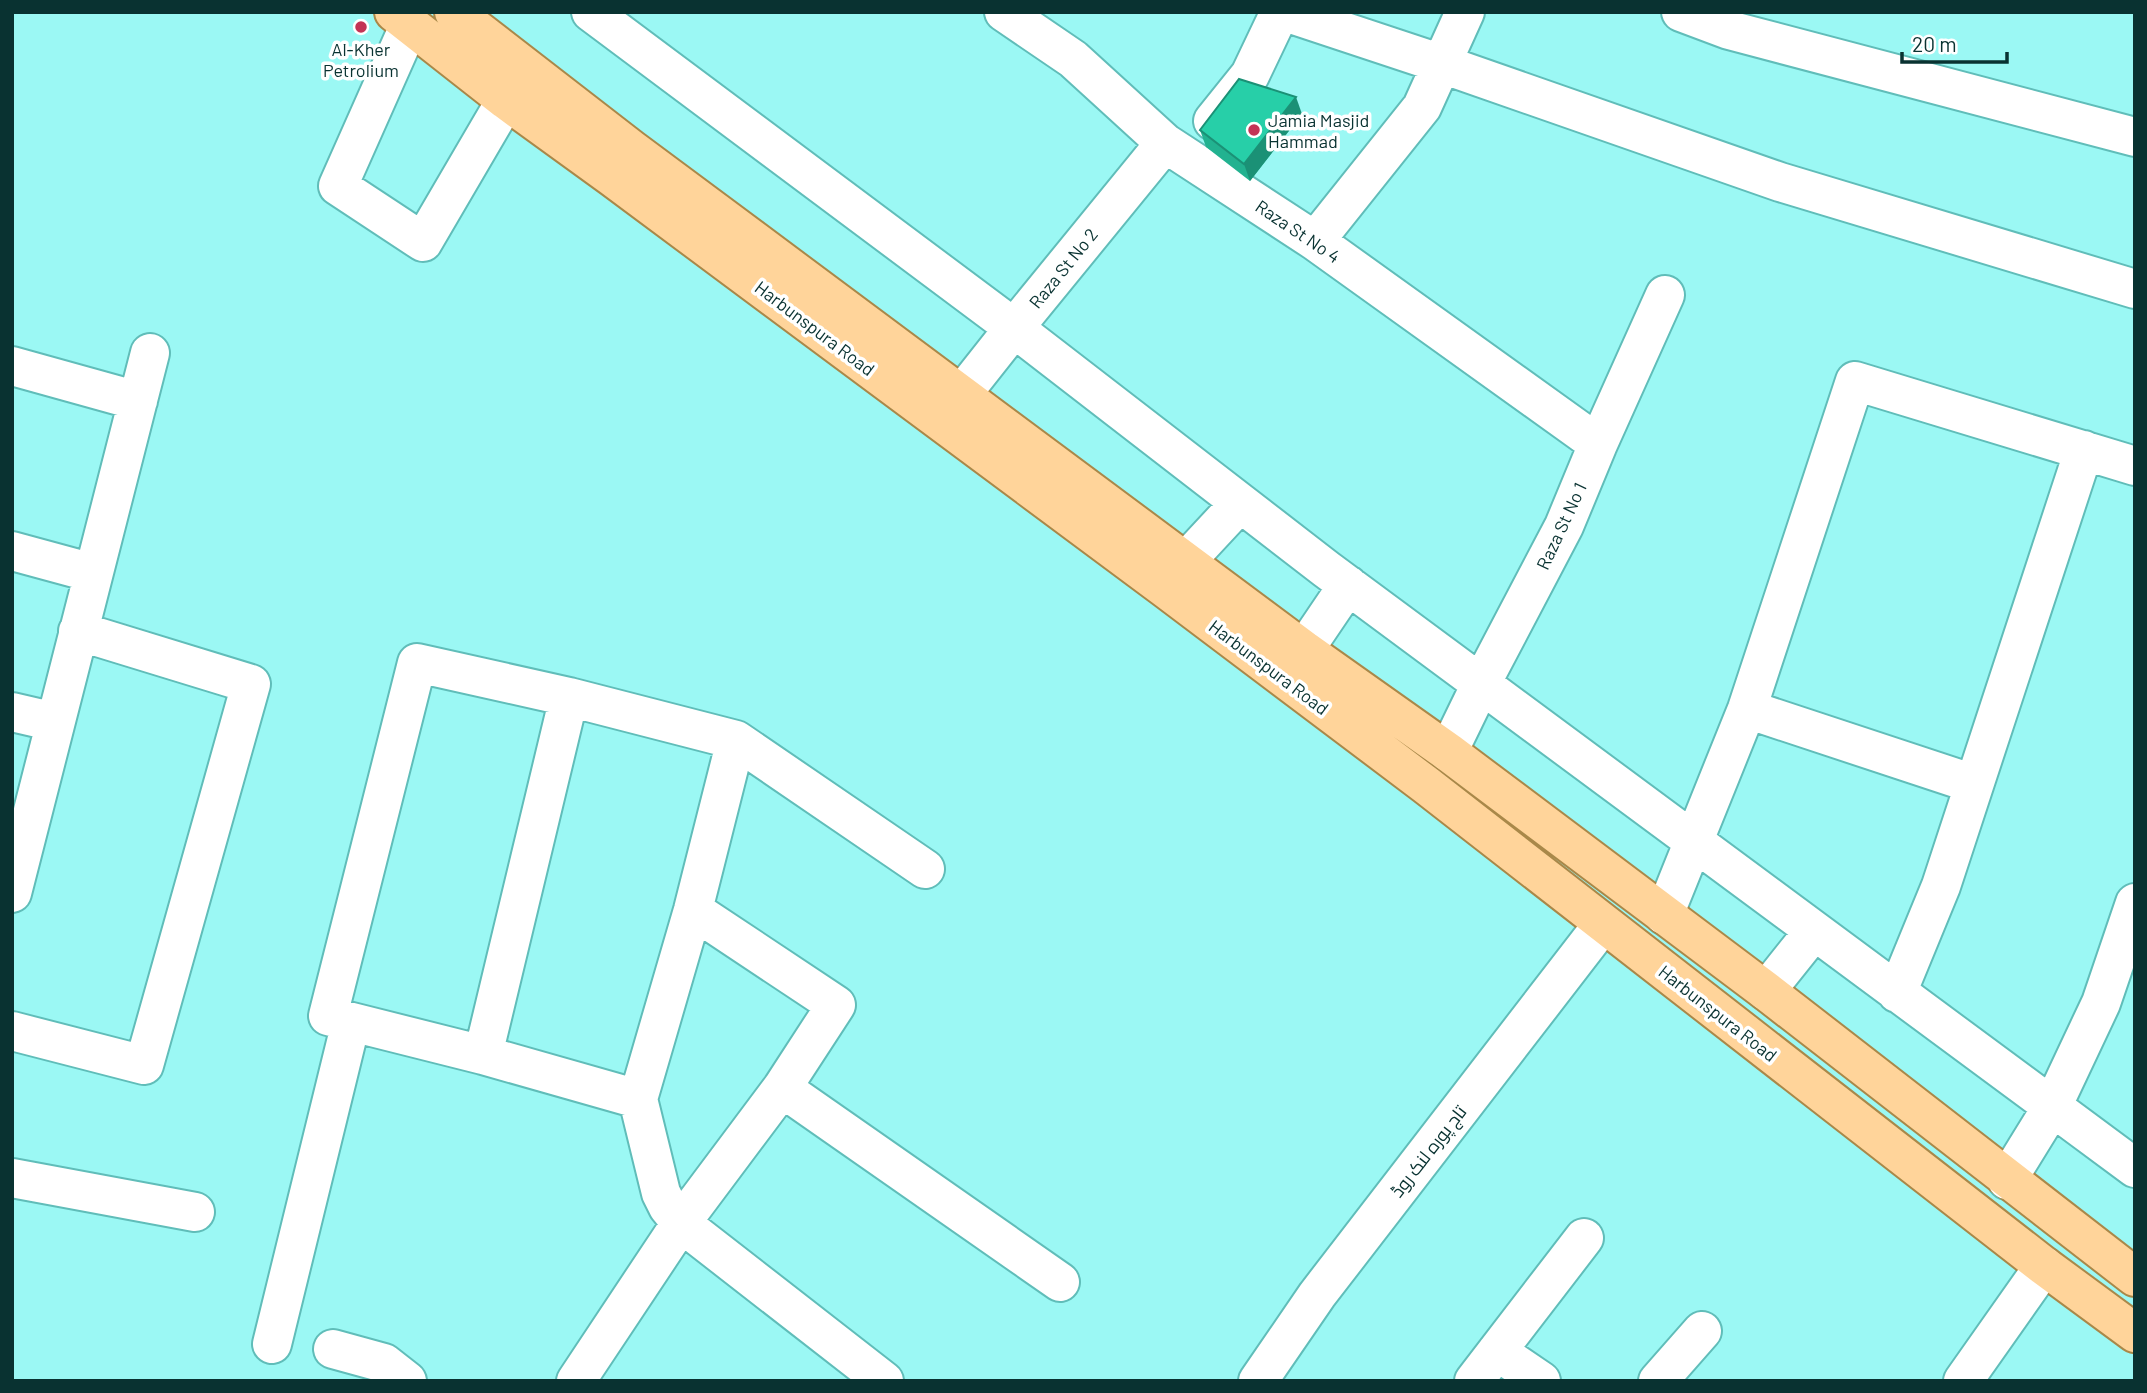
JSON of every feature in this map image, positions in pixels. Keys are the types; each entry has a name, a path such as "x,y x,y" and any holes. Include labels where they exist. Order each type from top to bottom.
{"main road":[{"name":"Harbunspura Road","path":"454,12 621,163 1156,581 1426,785 2043,1266 2135,1334"},
{"name":"Harbunspura Road","path":"402,18 506,100 621,163 961,395 1304,650 1448,752 1766,991 2135,1277"},
{"path":"1426,785 1448,752"}],"street":[{"path":"592,12 1014,328 1348,585 2135,1168"},
{"name":"Raza St No 4","path":"1004,12 1073,59 1175,149 1315,241 1598,444"},
{"path":"1282,12 1442,64 1780,183 2135,289"},
{"name":"Raza St No 2","path":"961,395 1014,328 1175,149 1250,75 1282,12"},
{"path":"1315,241 1422,107 1465,12"},
{"path":"1681,12 1729,30 2135,137"},
{"path":"402,18 338,186 423,242 506,100"},
{"name":"Raza St No 1","path":"1448,752 1564,526 1665,295"},
{"path":"14,880 150,353"},
{"path":"12,366 138,401"},
{"path":"1664,915 1747,709 1855,381 2135,466"},
{"path":"1897,993 1941,886 2084,450"},
{"path":"1186,561 1240,503"},
{"path":"12,551 93,573"},
{"path":"1304,650 1348,585"},
{"path":"12,1031 144,1065 265,687 78,631"},
{"path":"638,1099 483,1055 328,1016 417,663 569,697 736,740 925,869"},
{"path":"483,1055 569,697"},
{"path":"1747,709 1975,784"},
{"path":"12,712 55,722"},
{"path":"736,740 693,910 638,1099 660,1193 667,1207 681,1223 884,1381"},
{"path":"2007,1180 2052,1107 2101,1003 2135,903"},
{"path":"576,1381 681,1223 782,1088 836,1005 693,910"},
{"name":"تاج پورہ لنک روڈ","path":"1258,1381 1317,1295 1603,924"},
{"path":"1766,991 1814,931"},
{"path":"272,1344 351,1022"},
{"path":"782,1088 1060,1282"},
{"path":"12,1178 195,1212"},
{"path":"1474,1381 1584,1237"},
{"path":"1964,1381 2043,1266"},
{"path":"1658,1381 1702,1331"},
{"path":"333,1349 384,1363 407,1381"},
{"path":"1497,1351 1541,1381"}],"building":[{"name":"Jamia Masjid Hammad","path":"1239,79 1296,97 1244,164 1200,130"}],"place":[{"name":"Al-Kher Petrolium","path":"361,27"},
{"name":"Jamia Masjid Hammad","path":"1254,130"}]}
